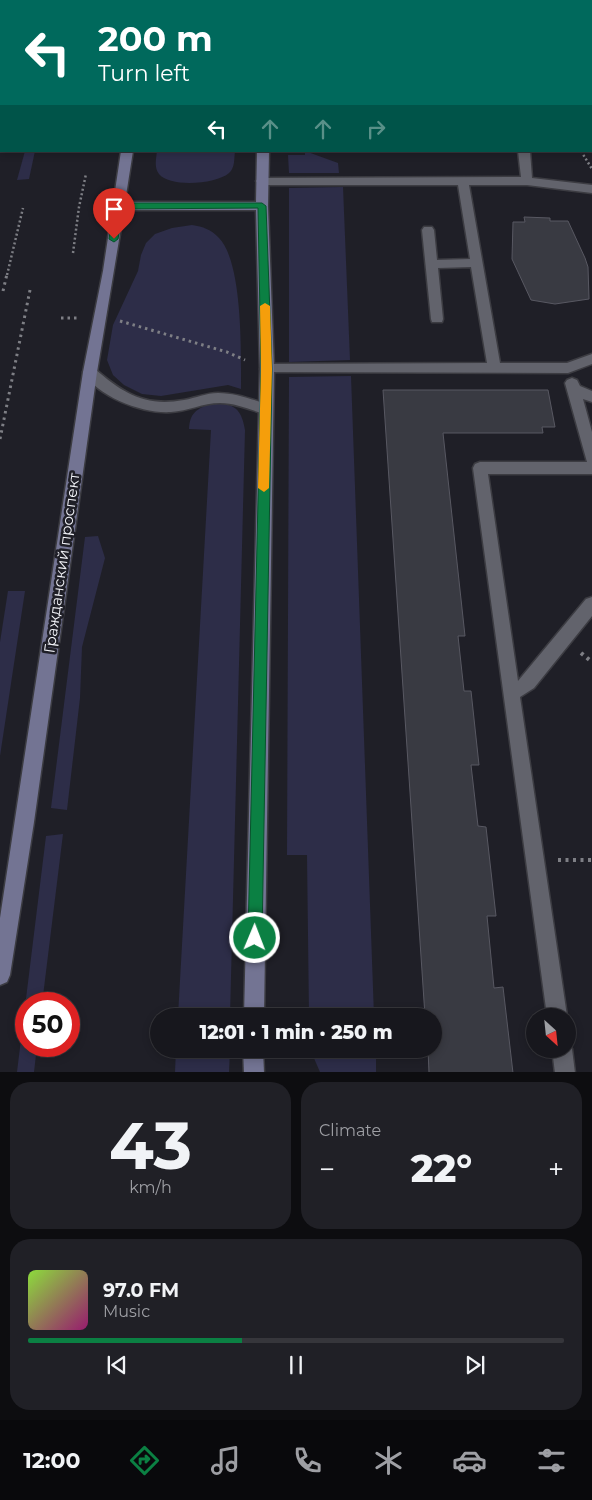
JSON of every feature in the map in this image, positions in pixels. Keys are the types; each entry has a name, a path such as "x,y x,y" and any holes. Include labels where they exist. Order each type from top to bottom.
{"main road":[{"name":"Гражданский проспект","path":"0,975 90,372 126,152"},
{"path":"254,1008 266,369 262,206 263,152"},
{"path":"118,206 262,206"},
{"path":"253,1058 254,1072"}],"lane":[{"path":"524,152 527,181"},
{"path":"262,181 527,181 592,189"},
{"path":"463,181 494,368"},
{"path":"428,230 437,319"},
{"path":"431,264 477,262"},
{"path":"266,369 568,368 592,359"},
{"path":"568,368 588,428 592,459"},
{"path":"90,372 110,390 131,402 163,409 216,398 238,400 265,409"},
{"path":"574,389 592,397"},
{"path":"556,1008 480,468 592,468"},
{"path":"513,693 528,683 592,604"},
{"path":"563,1058 565,1072"}],"path":[{"path":"582,152 592,169"},
{"path":"73,253 79,207 86,174"},
{"path":"3,291 23,208"},
{"path":"0,439 30,290"},
{"path":"61,318 121,321 218,350 266,369"},
{"path":"535,860 592,860"}],"shaded area":[{"path":"25,152 35,152 29,179 17,180"},
{"path":"157,152 235,152 233,166 229,173 215,180 204,182 183,183 165,178 157,172"},
{"path":"305,152 308,152 338,163 339,173 289,173 288,155 305,155"},
{"path":"343,187 350,360 289,362 289,188"},
{"path":"192,225 207,229 219,238 227,250 233,267 239,309 241,389 228,385 161,396 142,394 124,385 113,375 107,360 113,325 138,271 141,255 146,243 155,234 172,228"},
{"path":"351,376 374,1008 309,1008 307,855 287,855 289,377"},
{"path":"209,404 229,405 238,411 245,430 230,1008 178,1008 211,430 189,429 192,416 200,408"},
{"path":"98,536 105,558 82,647 80,698 67,810 51,808 85,537"},
{"path":"8,591 25,591 0,756 0,642"},
{"path":"63,834 43,992 27,992 46,836"},
{"path":"19,1057 36,1057 34,1072 17,1072"},
{"path":"176,1058 230,1058 229,1072 175,1072"},
{"path":"314,1058 376,1058 376,1072 320,1072"}],"building":[{"path":"524,217 550,218 550,221 568,221 588,267 589,299 555,304 531,300 512,259 513,222 525,222"},
{"path":"383,390 548,390 555,427 542,427 543,433 443,433 465,636 458,636 464,691 471,691 479,765 471,765 478,826 486,827 496,916 487,916 494,988 503,987 513,1072 429,1072 428,1058 442,1058 442,1008 424,1008"}],"slow traffic":[{"path":"264,488 265,306"}],"route":[{"path":"114,239 118,206 262,206 266,369 255,938"}]}
